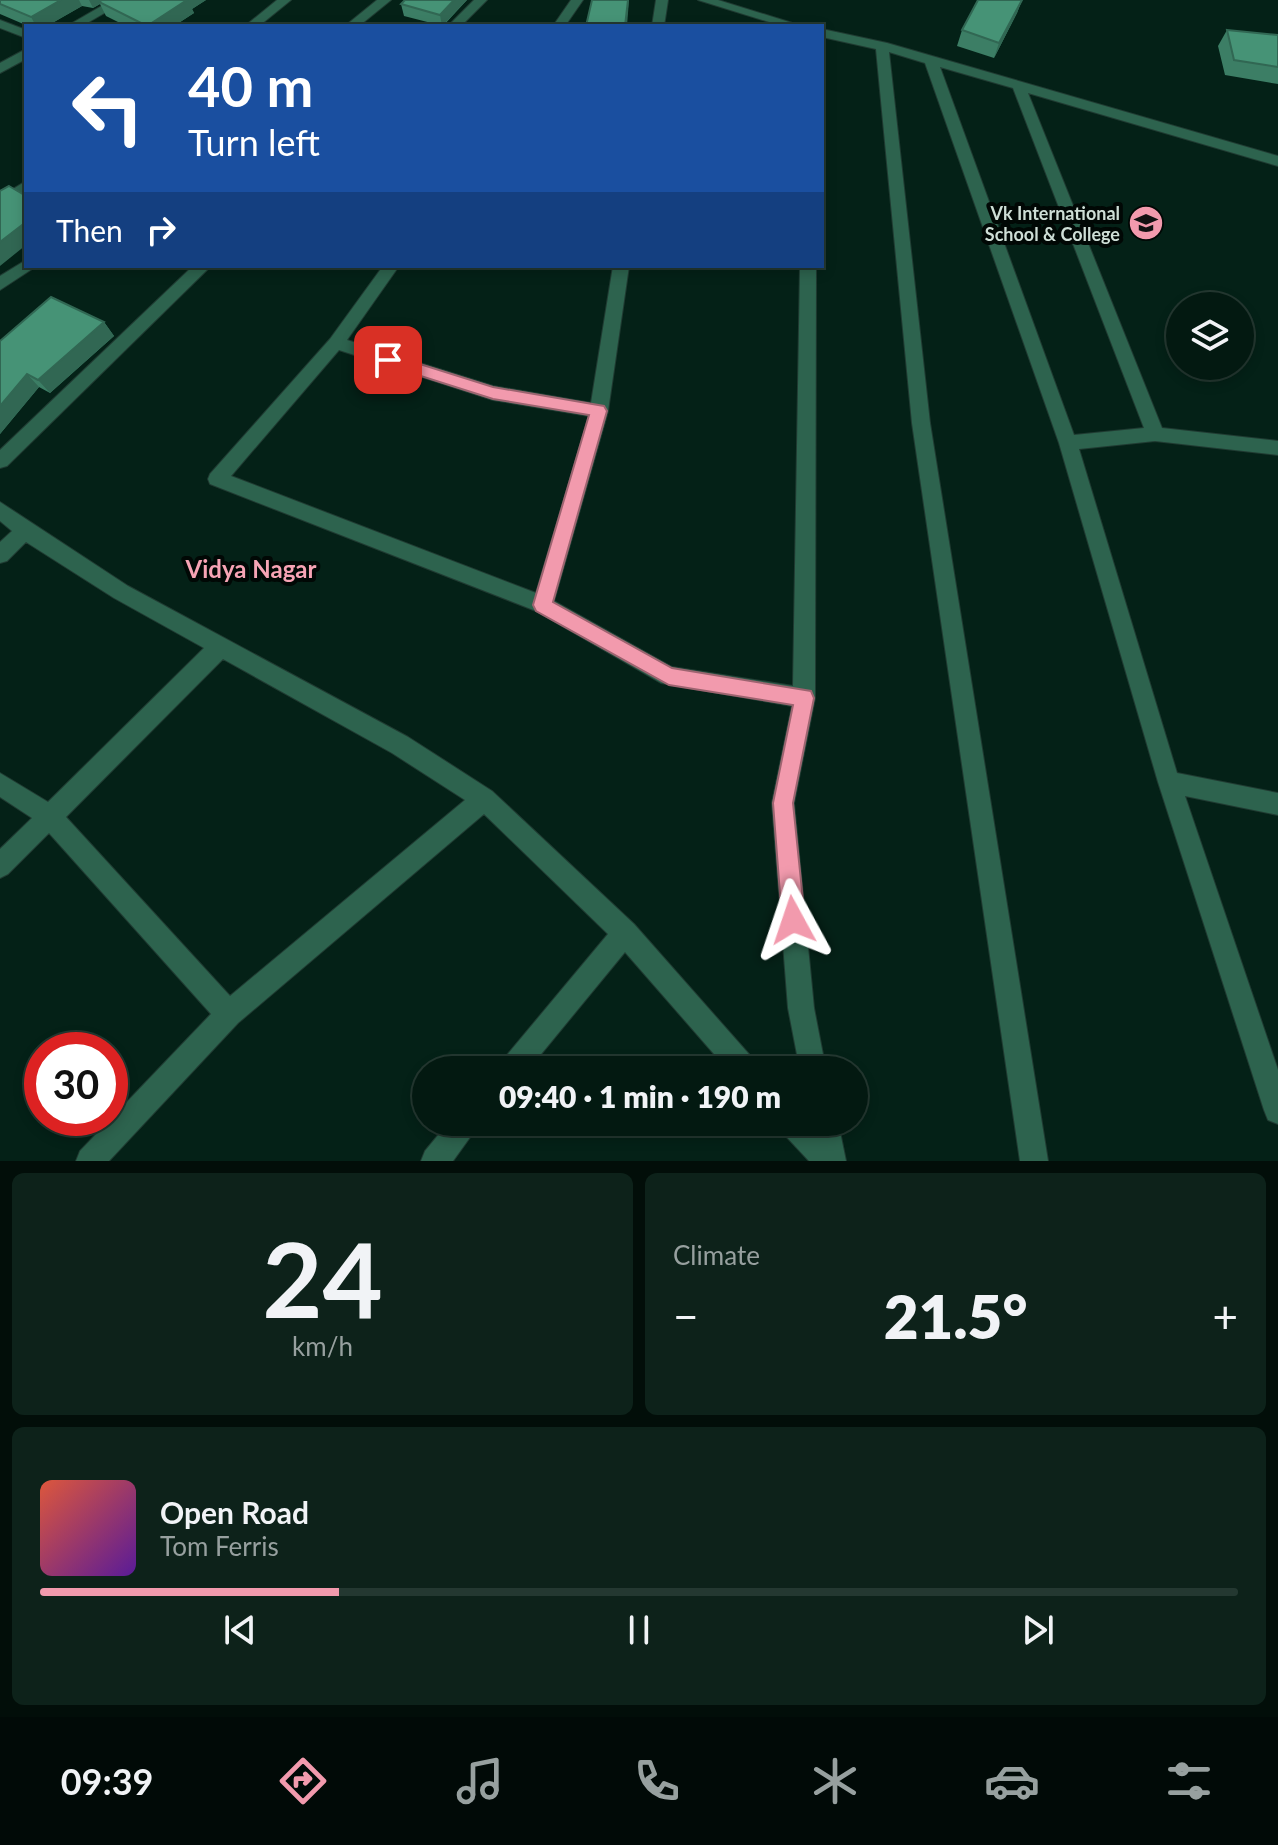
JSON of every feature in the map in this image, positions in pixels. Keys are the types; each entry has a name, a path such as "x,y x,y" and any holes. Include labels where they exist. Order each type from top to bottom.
{"street":[{"path":"77,24 121,0"},
{"path":"254,24 285,0"},
{"path":"354,24 385,0"},
{"path":"456,24 481,0"},
{"path":"560,24 577,0"},
{"path":"658,24 662,0"},
{"path":"704,0 789,24"},
{"path":"0,24 24,33"},
{"path":"824,33 882,46 1278,161"},
{"path":"882,46 921,423 1034,1161"},
{"path":"0,69 24,54"},
{"path":"931,61 1068,443 1169,782 1278,1110"},
{"path":"1019,86 1155,434"},
{"path":"0,204 24,187"},
{"path":"0,284 24,266"},
{"path":"0,461 201,268"},
{"path":"390,268 336,343 217,479 543,605 669,676 804,698"},
{"path":"543,605 599,411 621,268"},
{"path":"808,268 804,698 783,803 801,1008 810,1056"},
{"path":"336,343 493,393 599,411"},
{"path":"1068,443 1155,434 1278,448"},
{"path":"0,510 25,531 121,592 400,745 484,799 625,933 734,1056"},
{"path":"0,555 25,531"},
{"path":"0,866 220,647"},
{"path":"1169,782 1278,804"},
{"path":"0,784 50,817 229,1014"},
{"path":"90,1161 229,1014 484,799"},
{"path":"523,1056 625,933"},
{"path":"435,1161 456,1136"},
{"path":"805,1136 829,1161"},
{"path":"826,1136 829,1161"}],"building":[{"path":"0,0 61,0 31,17 0,4"},
{"path":"187,0 150,24 143,24 99,2"},
{"path":"405,0 454,0 440,15 401,4"},
{"path":"592,0 628,0 625,24 586,24"},
{"path":"978,0 1022,0 999,43 962,30"},
{"path":"1227,30 1278,35 1278,67 1234,60"},
{"path":"9,186 24,195 24,224 0,242 0,191"},
{"path":"51,297 104,322 38,380 27,374 0,406 0,341"}],"place":[{"name":"Vk International School & College","path":"1146,223"}],"district":[{"name":"Vidya Nagar","path":"251,568"}],"route":[{"path":"388,360 493,393 599,411 543,605 669,676 804,698 783,803 793,920"}]}
